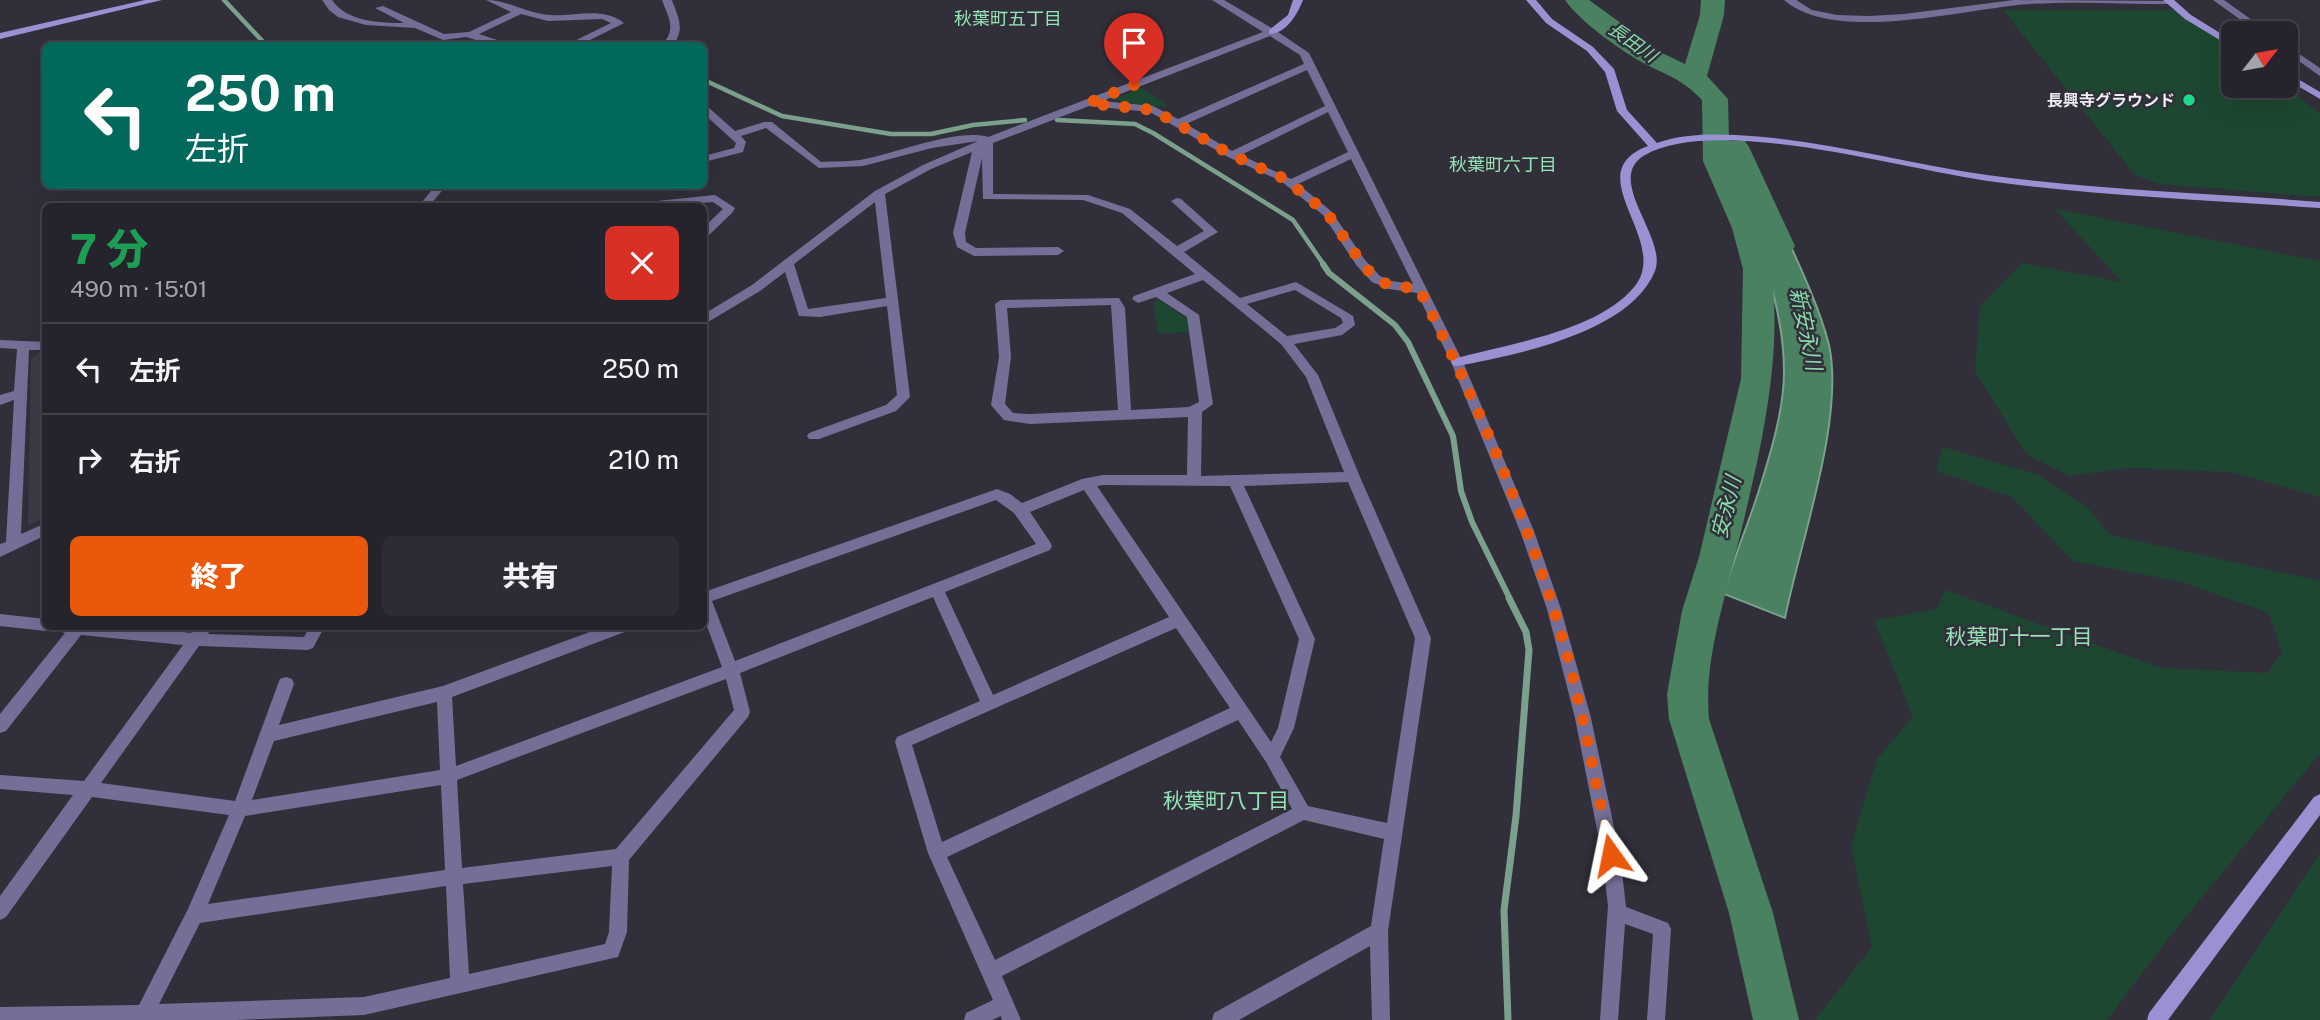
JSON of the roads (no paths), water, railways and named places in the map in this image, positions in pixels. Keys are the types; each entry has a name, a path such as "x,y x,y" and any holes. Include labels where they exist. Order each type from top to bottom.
{"street":[{"path":"0,36 157,0"},
{"path":"327,0 342,17 393,27 417,25"},
{"path":"491,0 548,18 605,12 619,23 578,42"},
{"path":"667,0 678,32 670,42"},
{"path":"1217,0 1304,53 1457,362 1514,499 1554,609 1583,718 1611,855 1617,912 1609,1020"},
{"path":"707,317 756,288 879,193 927,167 982,143 1272,32 1292,16 1297,0"},
{"path":"1531,0 1549,21 1590,49 1610,71 1622,111 1654,146"},
{"path":"1788,0 1820,15 1880,18 1917,16 2022,2 2168,1 2221,38"},
{"path":"2218,0 2248,21"},
{"path":"380,8 443,37 470,35 495,42"},
{"path":"470,35 520,11"},
{"path":"2298,57 2320,73"},
{"path":"1179,123 1310,65"},
{"path":"2298,82 2320,96"},
{"path":"1088,103 1142,107 1179,123 1232,155 1291,183 1327,213 1376,279 1389,285 1419,289"},
{"path":"1232,155 1331,107"},
{"path":"707,112 741,142 739,150 707,158"},
{"path":"733,135 768,124 819,165 863,163 932,145 977,138 982,143 987,197 1084,197 1126,211 1285,341 1312,375 1423,638 1379,931 1381,1020"},
{"path":"1457,362 1552,341 1589,323 1632,295 1648,274 1650,257 1645,236 1625,192 1626,168 1637,155 1654,146 1700,138 1747,139 1814,146 1987,177 2320,205"},
{"path":"982,143 959,233 961,244 974,252 1058,251"},
{"path":"1291,183 1352,154"},
{"path":"426,203 438,189"},
{"path":"814,436 891,408 904,397 890,301 879,193"},
{"path":"667,203 715,198 729,208 707,230"},
{"path":"1177,201 1212,232 1177,251"},
{"path":"788,263 803,313 820,313 890,301"},
{"path":"1138,299 1204,275"},
{"path":"1239,302 1296,286 1347,316 1349,326 1338,332 1285,341"},
{"path":"1125,414 1119,308 1115,301 1001,304 1005,357 998,405 1009,417 1030,419 1195,411 1206,404 1193,315 1160,293"},
{"path":"0,344 42,346"},
{"path":"6,547 23,345"},
{"path":"0,400 19,394"},
{"path":"1194,480 1195,411"},
{"path":"1020,510 1087,483 1102,480 1236,481 1353,477"},
{"path":"1236,481 1307,639 1286,728 1272,757"},
{"path":"1087,483 1272,757 1303,812"},
{"path":"0,782 87,789 241,809 449,776 731,670 1045,546 1020,510 997,494 707,598"},
{"path":"6,547 42,530"},
{"path":"937,590 989,704"},
{"path":"0,1016 142,1017 364,1006 612,951 618,932 621,857 742,712 731,670 707,607"},
{"path":"0,620 42,625"},
{"path":"973,1020 1008,1012 937,853 903,742 1178,620"},
{"path":"0,726 76,630"},
{"path":"127,630 201,633 308,644 316,630"},
{"path":"268,735 444,693 614,630"},
{"path":"0,912 201,633"},
{"path":"142,1017 195,915 241,809 286,684"},
{"path":"444,693 460,984"},
{"path":"937,853 1241,711"},
{"path":"2156,1020 2320,802"},
{"path":"991,972 1303,812 1394,833"},
{"path":"195,915 454,877 621,857"},
{"path":"1617,912 1662,929 1656,1020"},
{"path":"1221,1020 1379,931"}],"water":[{"path":"1768,196 1818,309 1829,345 1832,375 1831,408 1819,481 1785,618 1724,594 1768,459 1783,386 1783,352 1777,311 1748,215"}],"waterway":[{"path":"224,0 263,42"},
{"name":"長田川","path":"1577,0 1583,9 1653,58 1694,77"},
{"name":"安永川","path":"1694,77 1712,15 1713,0"},
{"name":"安永川","path":"1694,77 1715,99 1716,161 1746,228 1758,269 1757,379 1717,557 1701,611 1687,694 1689,719 1751,913 1776,1020"},
{"path":"707,81 782,116 891,134 931,134 973,125 1025,120"},
{"path":"1057,120 1135,124 1153,133 1293,220 1324,265"},
{"name":"新安永川","path":"1736,147 1781,246"},
{"path":"1323,264 1329,273 1395,325 1408,342 1453,436 1461,491 1472,522 1510,599"},
{"path":"1508,1020 1504,910 1516,816 1529,650 1526,632 1509,598"}],"place":[{"name":"長興寺グラウンド","path":"2189,100"}],"district":[{"name":"秋葉町五丁目","path":"1008,18"},
{"name":"秋葉町六丁目","path":"1503,164"},
{"name":"秋葉町十一丁目","path":"2019,636"},
{"name":"秋葉町八丁目","path":"1226,800"}]}
